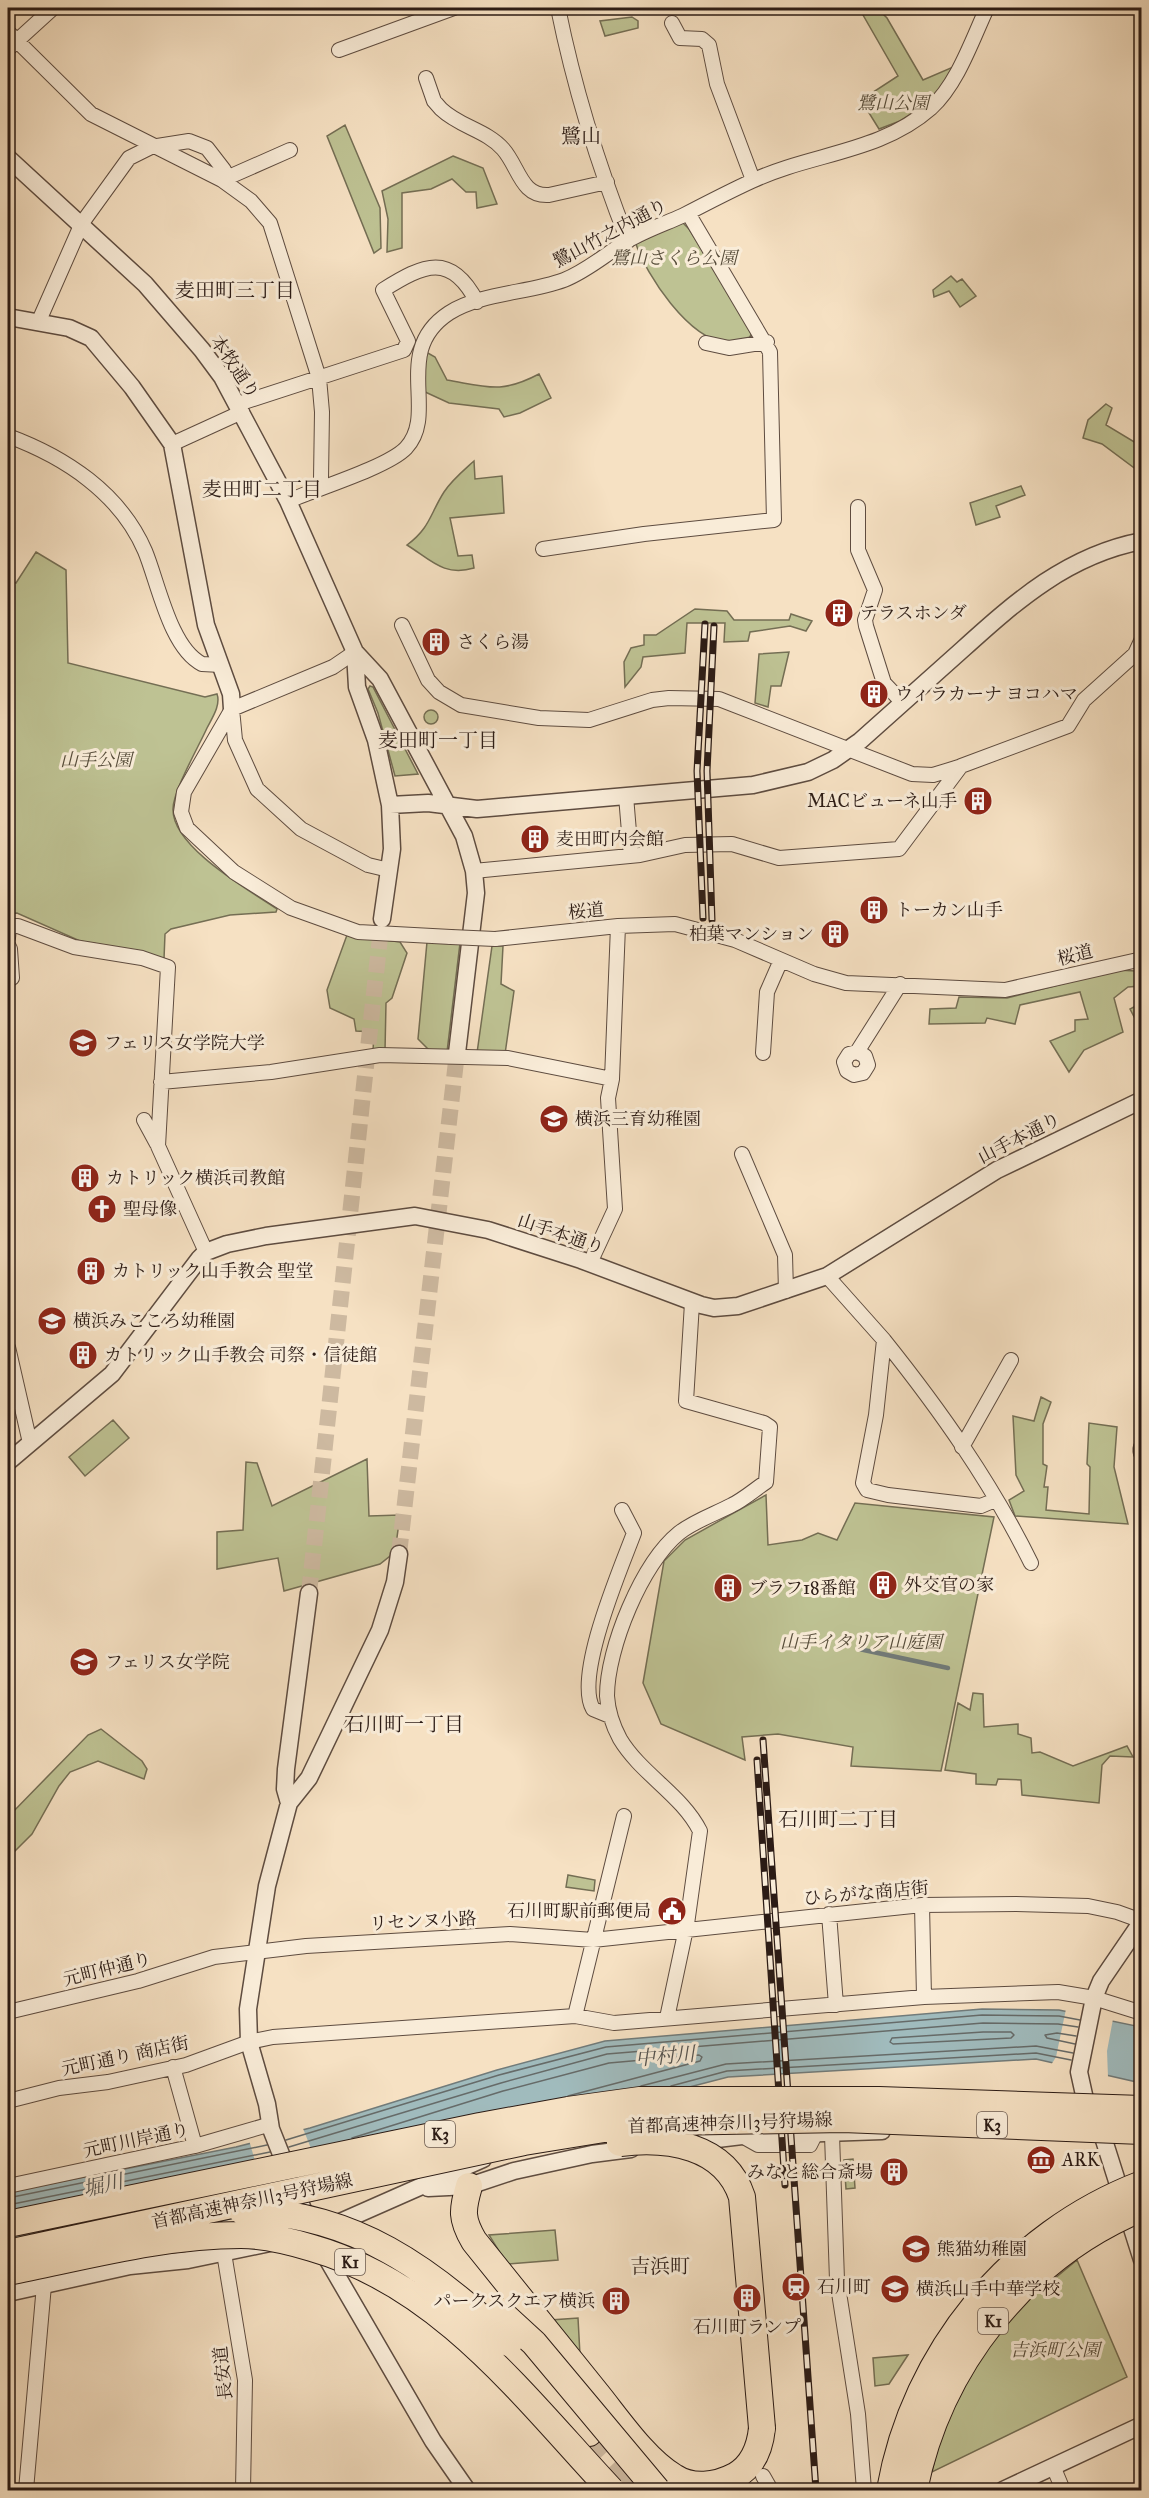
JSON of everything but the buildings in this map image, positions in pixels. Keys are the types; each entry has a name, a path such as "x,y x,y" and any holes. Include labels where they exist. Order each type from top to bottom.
{"highway":[{"name":"首都高速神奈川3号狩場線","path":"8,2224 480,2126 568,2109 640,2100 879,2100 1142,2109"},
{"name":"首都高速神奈川3号狩場線","path":"8,2253 524,2142 604,2129 669,2122 843,2120 1142,2131"},
{"path":"325,2185 624,2143 677,2143 695,2148 718,2162 732,2175 742,2197 762,2427 760,2444 754,2458 742,2472 725,2481 705,2485 689,2484 674,2477 628,2433 474,2241 464,2225 463,2212 469,2186"},
{"name":"K1","path":"890,2490 899,2450 927,2379 951,2336 983,2294 1045,2238 1085,2212 1142,2184"},
{"name":"K1","path":"914,2490 932,2426 950,2385 984,2332 1012,2297 1041,2269 1078,2242 1119,2217 1142,2208"},
{"path":"262,2212 301,2212 331,2218 373,2233 424,2258 473,2291 534,2343 658,2490"},
{"name":"K1","path":"8,2245 145,2218 262,2212 330,2224 373,2240 416,2265 449,2288 509,2343 589,2433"},
{"name":"K1","path":"8,2272 146,2245 208,2237 242,2235 282,2240 326,2252 369,2269 432,2307 489,2359 611,2490"}],"street":[{"path":"53,8 10,40 91,114 151,147 222,180 251,201 270,223 319,378 322,412 321,479"},
{"path":"339,51 454,8"},
{"path":"558,8 577,93 628,241"},
{"name":"鷺山竹之内通り","path":"288,501 392,459 404,449 416,426 417,373 422,345 429,332 446,315 477,302 566,279 628,241 753,180 784,168 861,147 923,114 945,91 987,8"},
{"path":"672,23 680,38 702,39 709,45 717,84 753,180"},
{"path":"426,78 434,101 441,109 504,150 529,190 542,196 607,182"},
{"path":"38,323 82,223 129,158 151,147 179,141 207,148 224,170 222,180"},
{"path":"222,180 290,150"},
{"name":"本牧通り","path":"8,158 82,223 161,301 202,350 240,408 288,501 355,652 380,679 464,836 474,871 474,915 457,1053"},
{"path":"543,549 644,534 774,520 770,352 767,342 688,213"},
{"path":"172,444 240,408 319,378 405,350 408,341 383,290 407,275 435,268 455,272 468,284 477,302"},
{"path":"8,316 69,328 91,338 117,368 172,444 206,625 231,694 235,740 257,789 301,829 368,864 389,870"},
{"path":"706,344 729,348 767,342"},
{"path":"8,436 66,462 118,507 145,550 160,598 184,647 202,664 221,665"},
{"path":"858,507 858,550 875,590 865,620 866,626 884,683 903,703"},
{"path":"390,805 428,802 449,807 477,809 626,796 776,781 821,766 848,750 1006,610 1041,582 1087,558 1142,542"},
{"path":"402,625 428,680 439,692 461,705 539,718 589,720 652,700 719,699 912,774 933,775 1068,726 1084,700 1135,654 1142,639"},
{"path":"232,709 333,667 355,652"},
{"name":"本牧通り","path":"355,652 357,687 376,740 390,805 392,828 382,919"},
{"name":"桜道","path":"232,709 184,792 181,812 187,828 234,872 291,908 358,932 495,939 618,926 666,924 683,926 735,940 814,974 846,983 1005,990 1142,958"},
{"path":"474,871 631,856 685,845 732,844 779,858 899,849 961,766"},
{"path":"626,796 631,856"},
{"path":"8,938 9,926 18,926 74,947 142,958 168,967 158,1146"},
{"path":"590,1263 615,1209 609,1098 612,1079 618,926"},
{"path":"8,945 12,978"},
{"path":"763,1053 767,992 781,960"},
{"path":"857,1052 900,984"},
{"path":"161,1083 272,1072 380,1055 508,1058 612,1079"},
{"name":"山手本通り","path":"206,1252 227,1244 266,1236 415,1216 488,1230 590,1263 692,1303 726,1307 752,1303 827,1276 997,1170 1142,1100"},
{"path":"8,1462 112,1374 206,1252 144,1120"},
{"path":"742,1154 785,1255 786,1291"},
{"path":"827,1276 884,1340 935,1405 988,1483 995,1500 1011,1523 1031,1563"},
{"path":"667,2018 685,1929 700,1831 693,1819 630,1754 610,1716 607,1697 609,1676 622,1628 648,1570 664,1548 680,1532 734,1504 766,1482 770,1427 764,1423 686,1401 692,1303"},
{"path":"884,1340 876,1415 863,1483 867,1490 888,1495 981,1506 995,1500"},
{"path":"8,1347 30,1443"},
{"path":"962,1447 1011,1360"},
{"path":"610,1716 593,1709 588,1695 597,1639 609,1599 634,1533 622,1510"},
{"path":"399,1554 395,1582 380,1630 309,1778 289,1803 269,1878 256,1952 248,2009 249,2042 271,2126 313,2234 416,2413 467,2490"},
{"path":"289,1803 285,1789 286,1769 309,1593"},
{"path":"575,2016 624,1816"},
{"path":"922,1905 924,1997"},
{"name":"ひらがな商店街","path":"593,1940 922,1905 1088,1906 1117,1912 1142,1921"},
{"path":"829,1914 836,2005"},
{"path":"1142,1921 1101,1981 1089,2014 1079,2072 1088,2113 1103,2137 1142,2260"},
{"name":"リセンヌ小路","path":"214,1958 306,1946 510,1934 593,1940"},
{"name":"元町仲通り","path":"8,2012 138,1981 214,1958"},
{"name":"元町通り 商店街","path":"8,2101 81,2084 108,2082 173,2067 249,2042 481,2021 575,2016 614,2023 924,1997 1058,1992 1094,1998 1142,2013"},
{"path":"173,2067 195,2146"},
{"path":"8,2293 130,2266 188,2260 313,2234 499,2153 663,2117 1011,2092 1047,2114"},
{"path":"418,2188 469,2186 514,2171 592,2154 742,2136 815,2135 902,2129 1003,2129 1047,2114 1088,2113 1142,2117"},
{"name":"元町川岸通り","path":"8,2186 195,2146 271,2126"},
{"path":"832,2134 837,2280 858,2414 864,2490"},
{"name":"長安道","path":"224,2253 245,2380 243,2490"},
{"path":"26,2490 44,2285"},
{"path":"1003,2490 1142,2425"},
{"path":"1053,2466 1063,2490"},
{"path":"763,2476 771,2490"}],"green space":[{"name":"鷺山公園","path":"859,8 877,8 887,18 923,80 953,67 935,97 924,102 925,105 900,121 879,129 861,100 898,76"},
{"path":"632,17 638,21 638,28 605,36 600,21"},
{"path":"345,125 380,208 381,248 374,253 327,136"},
{"path":"453,156 483,168 497,204 477,208 476,192 466,192 452,179 431,189 402,193 402,248 387,252 388,219 382,191"},
{"name":"鷺山さくら公園","path":"681,221 689,229 746,319 752,332 749,339 725,342 711,338 697,330 671,304 649,272 636,244"},
{"path":"951,276 957,282 962,279 976,296 960,307 949,291 934,297 933,290"},
{"path":"426,352 435,357 447,380 504,387 539,374 551,398 520,413 504,417 499,409 449,403 423,391"},
{"path":"1106,404 1112,408 1106,425 1141,446 1141,473 1102,444 1083,438 1088,420"},
{"path":"474,461 475,479 502,476 504,513 450,518 458,556 472,555 474,568 446,569 407,545 421,533 447,488"},
{"path":"1021,486 1025,495 996,506 1000,517 976,525 970,503"},
{"name":"山手公園","path":"36,552 66,570 68,663 205,697 217,694 218,703 215,711 177,791 173,809 176,823 185,838 198,852 232,879 277,909 276,912 230,915 171,929 165,934 164,959 140,951 80,941 17,913 8,914 8,580 16,583"},
{"path":"695,609 727,611 734,620 789,620 791,614 812,621 806,631 790,626 750,632 748,641 724,642 725,623 687,623 685,653 643,657 641,667 625,687 624,662 631,648 644,645 644,635 656,635"},
{"path":"789,652 781,686 771,686 768,707 755,703 759,654"},
{"path":"370,686 373,687 418,774 395,776 378,713 368,689"},
{"path":"428,710 434,710 438,717 434,724 428,724 424,720 424,714"},
{"path":"347,935 400,942 407,953 392,998 386,1003 385,1051 373,1051 374,1032 356,1031 354,1019 330,1008 327,990"},
{"path":"427,942 460,943 447,1052 431,1052 418,1039"},
{"path":"492,946 503,946 501,984 514,991 505,1054 477,1053"},
{"path":"1117,970 1136,971 1141,974 1141,986 1128,987 1114,998 1123,1032 1084,1050 1069,1072 1050,1041 1075,1031 1075,1020 1088,1019 1080,992 1020,1005 1015,1024 987,1018 985,1023 929,1024 930,1009 956,1008 959,997 1007,998"},
{"path":"1141,1003 1141,1030 1130,1009"},
{"path":"1041,1397 1051,1402 1043,1424 1043,1464 1047,1466 1044,1487 1048,1487 1046,1510 1089,1514 1090,1467 1087,1464 1089,1423 1117,1427 1114,1467 1128,1524 1015,1516 1009,1500 1024,1491 1016,1475 1013,1416 1034,1421"},
{"path":"113,1420 129,1438 85,1476 69,1457"},
{"path":"367,1459 369,1516 400,1515 395,1552 380,1564 284,1591 278,1558 217,1569 217,1532 243,1530 246,1462 257,1463 272,1506"},
{"name":"山手イタリア山庭園","path":"766,1495 768,1545 802,1540 818,1533 837,1540 855,1503 994,1517 941,1771 851,1766 853,1747 778,1734 742,1737 745,1760 661,1724 643,1683 664,1561 685,1540"},
{"path":"973,1693 983,1694 984,1727 1018,1724 1018,1734 1031,1738 1032,1753 1040,1752 1073,1766 1127,1746 1133,1757 1110,1756 1102,1765 1099,1803 1022,1795 1021,1780 998,1779 996,1785 976,1784 976,1774 945,1770 958,1703 970,1710"},
{"path":"101,1729 142,1761 147,1769 144,1779 98,1761 70,1772 59,1786 32,1834 8,1858 8,1817 88,1735"},
{"path":"568,1875 595,1880 594,1891 566,1887"},
{"path":"853,2159 855,2188 846,2189 844,2160"},
{"path":"555,2230 558,2260 507,2264 489,2235"},
{"name":"吉浜町公園","path":"1077,2260 1127,2377 932,2472 940,2436 964,2381 1009,2316"},
{"path":"578,2318 580,2355 551,2320"},
{"path":"908,2355 889,2384 875,2386 873,2358"}],"water":[{"path":"982,2009 1059,2010 1141,2027 1141,2083 1036,2059 728,2077 570,2118 333,2193 218,2222 8,2265 8,2192 236,2147 310,2128 497,2070 605,2041"}],"pier":[{"path":"1066,2009 1113,2019 1107,2051 1108,2077 1051,2065 1056,2057"},
{"path":"302,2126 330,2196 269,2210 249,2140"}],"waterway":[{"path":"859,1649 948,1668"}],"tunnel":[{"path":"309,1593 382,919"},
{"path":"399,1554 457,1053"},
{"path":"589,2433 643,2490"}],"railway":[{"path":"703,918 697,771 705,624"},
{"path":"712,920 707,771 714,626"},
{"path":"763,1740 816,2490"},
{"path":"757,1760 785,2185"}],"place":[{"name":"テラスホンダ","path":"839,613"},
{"name":"さくら湯","path":"436,642"},
{"name":"ウィラカーナ ヨコハマ","path":"874,694"},
{"name":"MACビューネ山手","path":"978,801"},
{"name":"麦田町内会館","path":"535,839"},
{"name":"トーカン山手","path":"874,910"},
{"name":"柏葉マンション","path":"835,934"},
{"name":"フェリス女学院大学","path":"83,1043"},
{"name":"横浜三育幼稚園","path":"554,1119"},
{"name":"カトリック横浜司教館","path":"85,1178"},
{"name":"聖母像","path":"102,1209"},
{"name":"カトリック山手教会 聖堂","path":"91,1271"},
{"name":"横浜みこころ幼稚園","path":"52,1321"},
{"name":"カトリック山手教会 司祭・信徒館","path":"83,1355"},
{"name":"外交官の家","path":"883,1585"},
{"name":"ブラフ18番館","path":"728,1588"},
{"name":"フェリス女学院","path":"84,1662"},
{"name":"石川町駅前郵便局","path":"672,1911"},
{"name":"ARK","path":"1041,2160"},
{"name":"みなと総合斎場","path":"894,2172"},
{"name":"熊猫幼稚園","path":"916,2249"},
{"name":"石川町","path":"796,2287"},
{"name":"横浜山手中華学校","path":"895,2289"},
{"name":"石川町ランプ","path":"747,2298"},
{"name":"パークスクエア横浜","path":"616,2301"}],"district":[{"name":"鷺山","path":"581,136"},
{"name":"麦田町三丁目","path":"235,290"},
{"name":"麦田町二丁目","path":"262,489"},
{"name":"麦田町一丁目","path":"438,740"},
{"name":"石川町一丁目","path":"404,1724"},
{"name":"石川町二丁目","path":"838,1819"},
{"name":"吉浜町","path":"660,2266"}],"water label":[{"name":"中村川","path":"665,2056"},
{"name":"堀川","path":"103,2185"}]}
